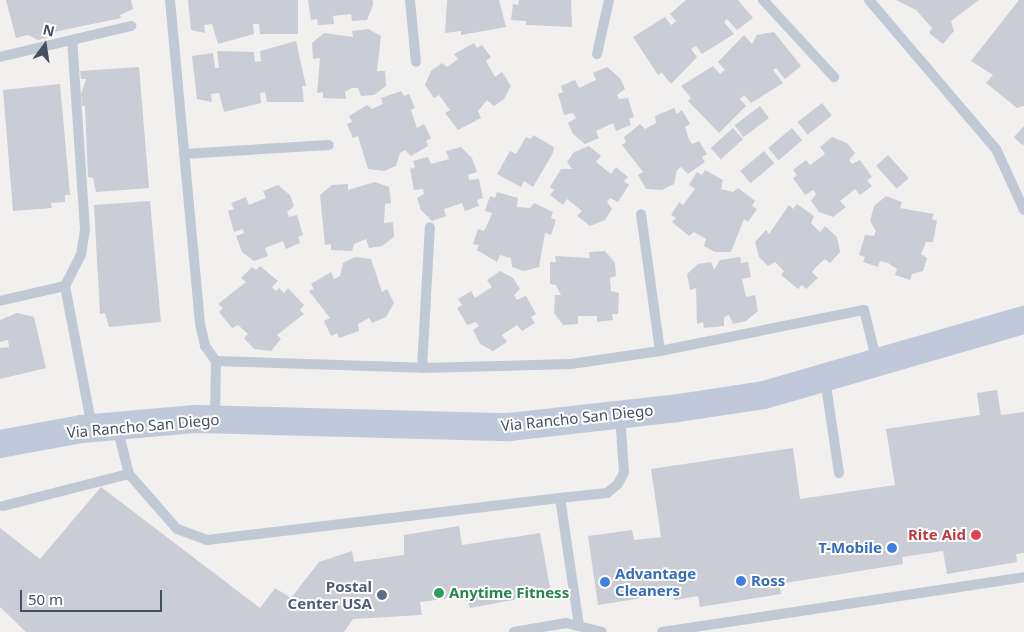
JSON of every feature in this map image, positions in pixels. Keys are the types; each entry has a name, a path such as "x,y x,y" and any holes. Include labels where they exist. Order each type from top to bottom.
{"street":[{"name":"Via Rancho San Diego","path":"0,444 105,427 215,419 509,427 620,414 764,395 1024,320"}],"lane":[{"path":"170,0 200,324 205,346 216,361 215,419"},
{"path":"410,0 416,62"},
{"path":"597,54 609,0"},
{"path":"763,0 834,77"},
{"path":"868,0 996,149 1024,210"},
{"path":"0,57 130,26"},
{"path":"72,40 85,229 81,255 65,286 105,427 129,474 177,529 207,540 606,493 618,484 624,472 620,414"},
{"path":"184,154 329,145"},
{"path":"641,214 660,351"},
{"path":"422,368 430,227"},
{"path":"0,301 65,286"},
{"path":"216,361 422,368 572,364 660,351 864,310 877,363"},
{"path":"825,378 838,473"},
{"path":"2,506 129,474"},
{"path":"560,498 579,626"},
{"path":"662,632 1024,577"},
{"path":"514,632 579,626 602,632"}],"building":[{"path":"6,0 131,0 133,9 120,15 121,18 49,33 50,37 38,40 28,35 16,38"},
{"path":"188,0 298,0 298,34 260,34 259,24 253,24 254,34 218,44 212,24 204,25 205,33 191,30"},
{"path":"308,0 373,0 373,5 367,20 352,21 351,14 333,16 334,24 318,25 317,19 311,20"},
{"path":"447,0 499,0 506,27 461,35 461,31 445,33"},
{"path":"519,0 571,0 572,27 526,25 526,21 511,20 513,4 518,5"},
{"path":"686,0 738,0 753,18 737,30 727,19 724,22 734,34 702,54 696,46 691,49 697,57 671,84 662,73 658,75 633,37 665,17 671,25 676,21 670,14"},
{"path":"896,0 979,0 951,21 954,31 943,44 929,33 932,28 916,10"},
{"path":"1019,0 1024,0 1024,106 1017,108 986,83 993,75 971,61"},
{"path":"368,29 381,36 377,71 385,71 386,86 374,95 361,96 358,88 352,88 345,92 346,99 323,98 323,92 317,93 320,58 313,59 312,43 324,33 353,37 352,31"},
{"path":"774,32 801,66 785,79 776,68 773,70 783,83 751,103 744,95 740,99 746,106 719,133 688,101 691,98 681,86 713,66 720,74 725,70 718,62 744,35 752,44 757,35"},
{"path":"296,41 306,86 302,86 304,102 267,102 265,92 260,93 261,103 224,112 219,93 211,94 212,102 197,99 192,56 213,53 215,68 219,68 217,51 254,52 255,62 261,61 260,51"},
{"path":"474,43 477,48 482,45 491,57 486,61 495,77 502,72 511,86 504,99 494,106 487,100 478,111 481,118 458,130 445,113 450,110 439,95 434,98 425,85 431,71 442,63 447,67 458,59 454,54"},
{"path":"139,67 149,188 96,192 93,178 88,177 85,106 82,106 81,94 86,79 81,79 80,71"},
{"path":"607,67 620,78 625,89 617,95 619,99 628,98 634,117 629,119 631,125 616,131 613,123 596,131 599,138 585,144 573,134 568,123 576,118 573,113 564,115 558,94 563,92 561,86 575,80 579,88 596,80 593,73"},
{"path":"60,84 70,195 65,195 65,202 51,203 52,208 13,211 3,90"},
{"path":"401,91 404,96 409,94 415,108 411,110 417,128 424,124 431,138 426,141 428,146 411,156 405,150 400,153 396,166 384,171 368,169 358,136 353,138 347,124 352,122 349,116 367,105 372,109 383,104 381,98"},
{"path":"822,103 832,116 807,135 798,122"},
{"path":"760,106 769,118 743,137 734,125"},
{"path":"674,108 677,114 682,110 690,124 685,127 688,137 692,144 699,141 707,154 702,157 705,162 688,174 681,167 677,170 674,184 662,190 646,189 638,175 643,172 622,145 626,142 624,137 640,124 645,129 656,123 655,116"},
{"path":"1024,126 1024,145 1014,137"},
{"path":"733,128 743,139 721,159 711,148"},
{"path":"792,128 802,140 779,160 768,148"},
{"path":"533,135 554,147 553,153 533,187 524,181 521,187 497,174 510,151 516,154 526,137 531,139"},
{"path":"832,137 847,143 855,153 849,160 852,164 860,160 872,177 867,180 872,186 860,195 855,189 840,201 846,207 833,217 819,212 811,201 816,194 813,190 805,195 793,178 797,175 793,170 806,160 810,165 825,154 820,147"},
{"path":"589,146 601,156 596,162 611,174 616,167 628,177 624,181 629,185 618,202 610,198 607,202 612,209 605,220 590,226 577,216 582,211 567,199 563,205 550,195 554,190 550,187 561,169 572,169 567,162 574,152"},
{"path":"461,147 472,158 477,172 468,175 469,180 479,179 483,198 477,200 479,206 465,211 462,203 444,209 446,216 432,221 421,210 417,198 424,194 423,189 414,190 410,169 415,167 413,161 428,157 431,164 449,159 446,151"},
{"path":"764,151 774,163 751,183 740,171"},
{"path":"888,155 909,178 897,189 876,166"},
{"path":"705,170 723,180 721,189 733,192 738,188 755,201 752,206 757,209 748,222 744,219 731,252 715,252 704,246 706,239 694,232 689,236 672,222 676,218 671,215 679,202 683,205 695,189 689,185 697,172 702,175"},
{"path":"375,182 389,187 391,203 385,204 384,223 393,222 394,237 382,246 369,248 366,239 354,244 352,251 331,250 331,244 325,245 320,195 332,185 348,184 348,190"},
{"path":"278,185 290,195 294,206 287,212 289,217 297,215 303,235 298,237 300,243 286,249 283,241 265,248 268,256 254,261 242,252 236,236 244,233 243,229 234,232 228,211 234,209 231,203 246,197 249,205 266,198 263,191"},
{"path":"497,192 518,198 517,207 530,208 534,203 553,212 551,218 556,220 551,235 545,233 539,267 524,271 512,267 511,258 500,255 497,262 477,250 479,245 473,244 478,229 484,231 489,221 492,213 485,211 490,196 495,198"},
{"path":"886,196 902,202 900,208 934,214 932,219 937,221 933,242 926,242 921,254 927,258 923,271 912,274 910,280 895,275 897,269 888,263 880,261 878,267 863,262 865,257 859,255 865,235 874,236 876,231 870,221 874,206"},
{"path":"150,201 161,322 109,327 105,313 100,314 94,205"},
{"path":"797,204 814,216 811,223 820,232 825,226 837,237 840,252 830,263 825,259 817,266 812,272 818,278 806,289 802,285 798,289 781,275 784,271 775,262 768,266 759,257 755,242 766,230 769,234 789,205 793,209"},
{"path":"605,251 615,263 616,276 610,278 611,291 619,293 618,314 612,314 613,320 597,322 597,316 578,316 578,324 563,325 554,313 555,295 561,295 556,285 550,284 550,262 556,262 555,256 590,258 589,252"},
{"path":"355,257 371,259 382,292 387,289 394,303 386,317 372,323 369,318 358,324 359,331 339,338 337,333 331,336 324,321 330,318 309,291 314,289 311,284 331,272 334,279 340,276 343,263"},
{"path":"740,257 741,263 748,262 751,277 742,279 746,297 755,295 758,311 746,321 733,324 729,315 724,317 724,326 704,328 703,322 697,324 696,288 690,290 687,274 698,264 711,262 714,270 720,260"},
{"path":"260,266 278,281 272,287 276,291 279,288 284,293 288,288 304,305 300,310 304,314 277,335 281,339 271,351 254,349 244,338 248,334 238,325 232,328 219,312 223,308 218,304 246,282 241,278 252,267 256,270"},
{"path":"500,271 513,278 520,289 514,295 517,300 526,296 536,314 531,317 535,323 522,331 517,325 502,335 507,342 493,351 480,344 473,330 479,326 476,322 467,325 457,308 462,305 458,299 471,291 475,298 492,287 487,280"},
{"path":"17,313 34,317 46,368 0,379 0,348 9,347 8,340 0,342 0,320"},
{"path":"997,390 1001,415 1024,412 1024,553 1016,554 1017,562 947,574 943,551 902,557 903,564 779,584 781,594 700,607 698,596 675,600 668,594 598,605 588,536 632,530 634,540 661,537 651,469 793,448 800,499 895,485 886,429 980,415 977,393"},
{"path":"101,487 260,608 275,588 291,598 319,562 352,551 354,562 404,555 404,535 459,526 462,545 540,533 551,593 470,608 466,596 420,602 422,615 353,619 344,632 26,632 0,607 0,528 40,559"}],"place":[{"name":"Rite Aid","path":"976,535"},
{"name":"T-Mobile","path":"892,548"},
{"name":"Ross","path":"741,581"},
{"name":"Advantage Cleaners","path":"605,582"},
{"name":"Anytime Fitness","path":"439,593"},
{"name":"Postal Center USA","path":"382,595"}]}
